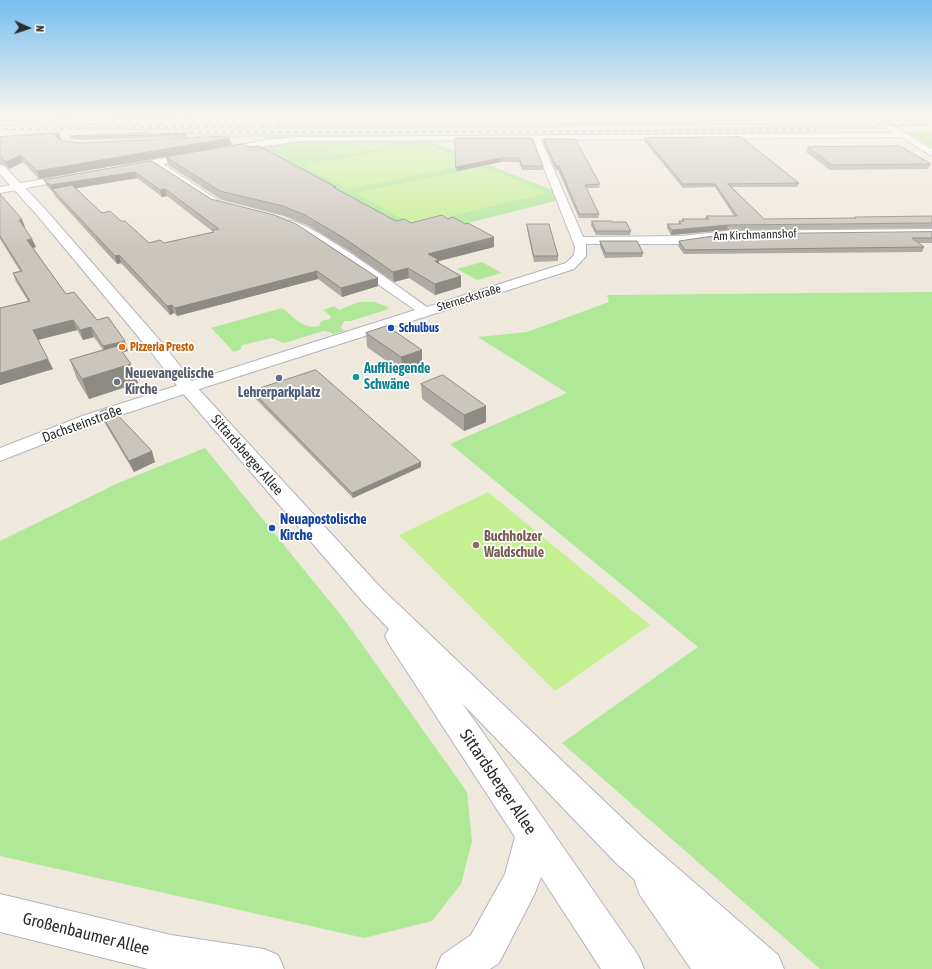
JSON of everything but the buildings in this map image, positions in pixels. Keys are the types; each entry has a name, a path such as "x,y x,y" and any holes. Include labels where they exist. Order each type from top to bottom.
{"main road":[{"name":"Sittardsberger Allee","path":"0,168 9,181 157,348 187,387 372,595 630,851 764,969"},
{"name":"Sittardsberger Allee","path":"372,595 624,969"},
{"path":"456,969 485,949 522,880 533,833"},
{"name":"Sittardsberger Allee","path":"630,851 715,969"},
{"name":"Großenbaumer Allee","path":"0,914 188,962 264,969"}],"street":[{"path":"116,169 171,159"},
{"name":"Sterneckstraße","path":"187,387 570,266 580,256 581,247 545,159"},
{"path":"155,162 217,204 225,207"},
{"path":"0,190 9,181 78,176"},
{"path":"280,219 302,228 426,312"},
{"name":"Am Kirchmannshof","path":"579,241 682,240 727,234 932,232"},
{"name":"Dachsteinstraße","path":"0,456 92,420 187,387"}],"green space":[{"path":"279,159 474,159 552,190 556,201 415,236"},
{"path":"336,159 467,159 476,163 348,189 304,165"},
{"path":"484,167 548,193 413,225 356,193"},
{"path":"482,262 502,273 477,280 457,269"},
{"path":"932,292 932,969 820,969 562,743 698,647 450,444 567,393 478,337 527,332 609,302 607,295"},
{"path":"359,302 374,302 388,307 389,309 351,321 344,321 341,328 345,331 333,334 324,331 284,343 272,338 242,345 241,349 234,352 211,328 282,308 303,324 313,327 319,326 321,321 330,319 331,316 323,310 334,306 339,310"},
{"path":"205,448 344,619 467,792 472,841 461,884 432,921 364,938 0,856 0,541 118,483"},
{"path":"488,492 650,625 555,691 399,535"}],"place":[{"name":"Schulbus","path":"391,328"},
{"name":"Pizzeria Presto","path":"122,347"},
{"name":"Auffliegende Schwäne","path":"356,377"},
{"name":"Lehrerparkplatz","path":"279,378"},
{"name":"Neuevangelische Kirche","path":"117,382"},
{"name":"Neuapostolische Kirche","path":"272,528"},
{"name":"Buchholzer Waldschule","path":"476,545"}]}
